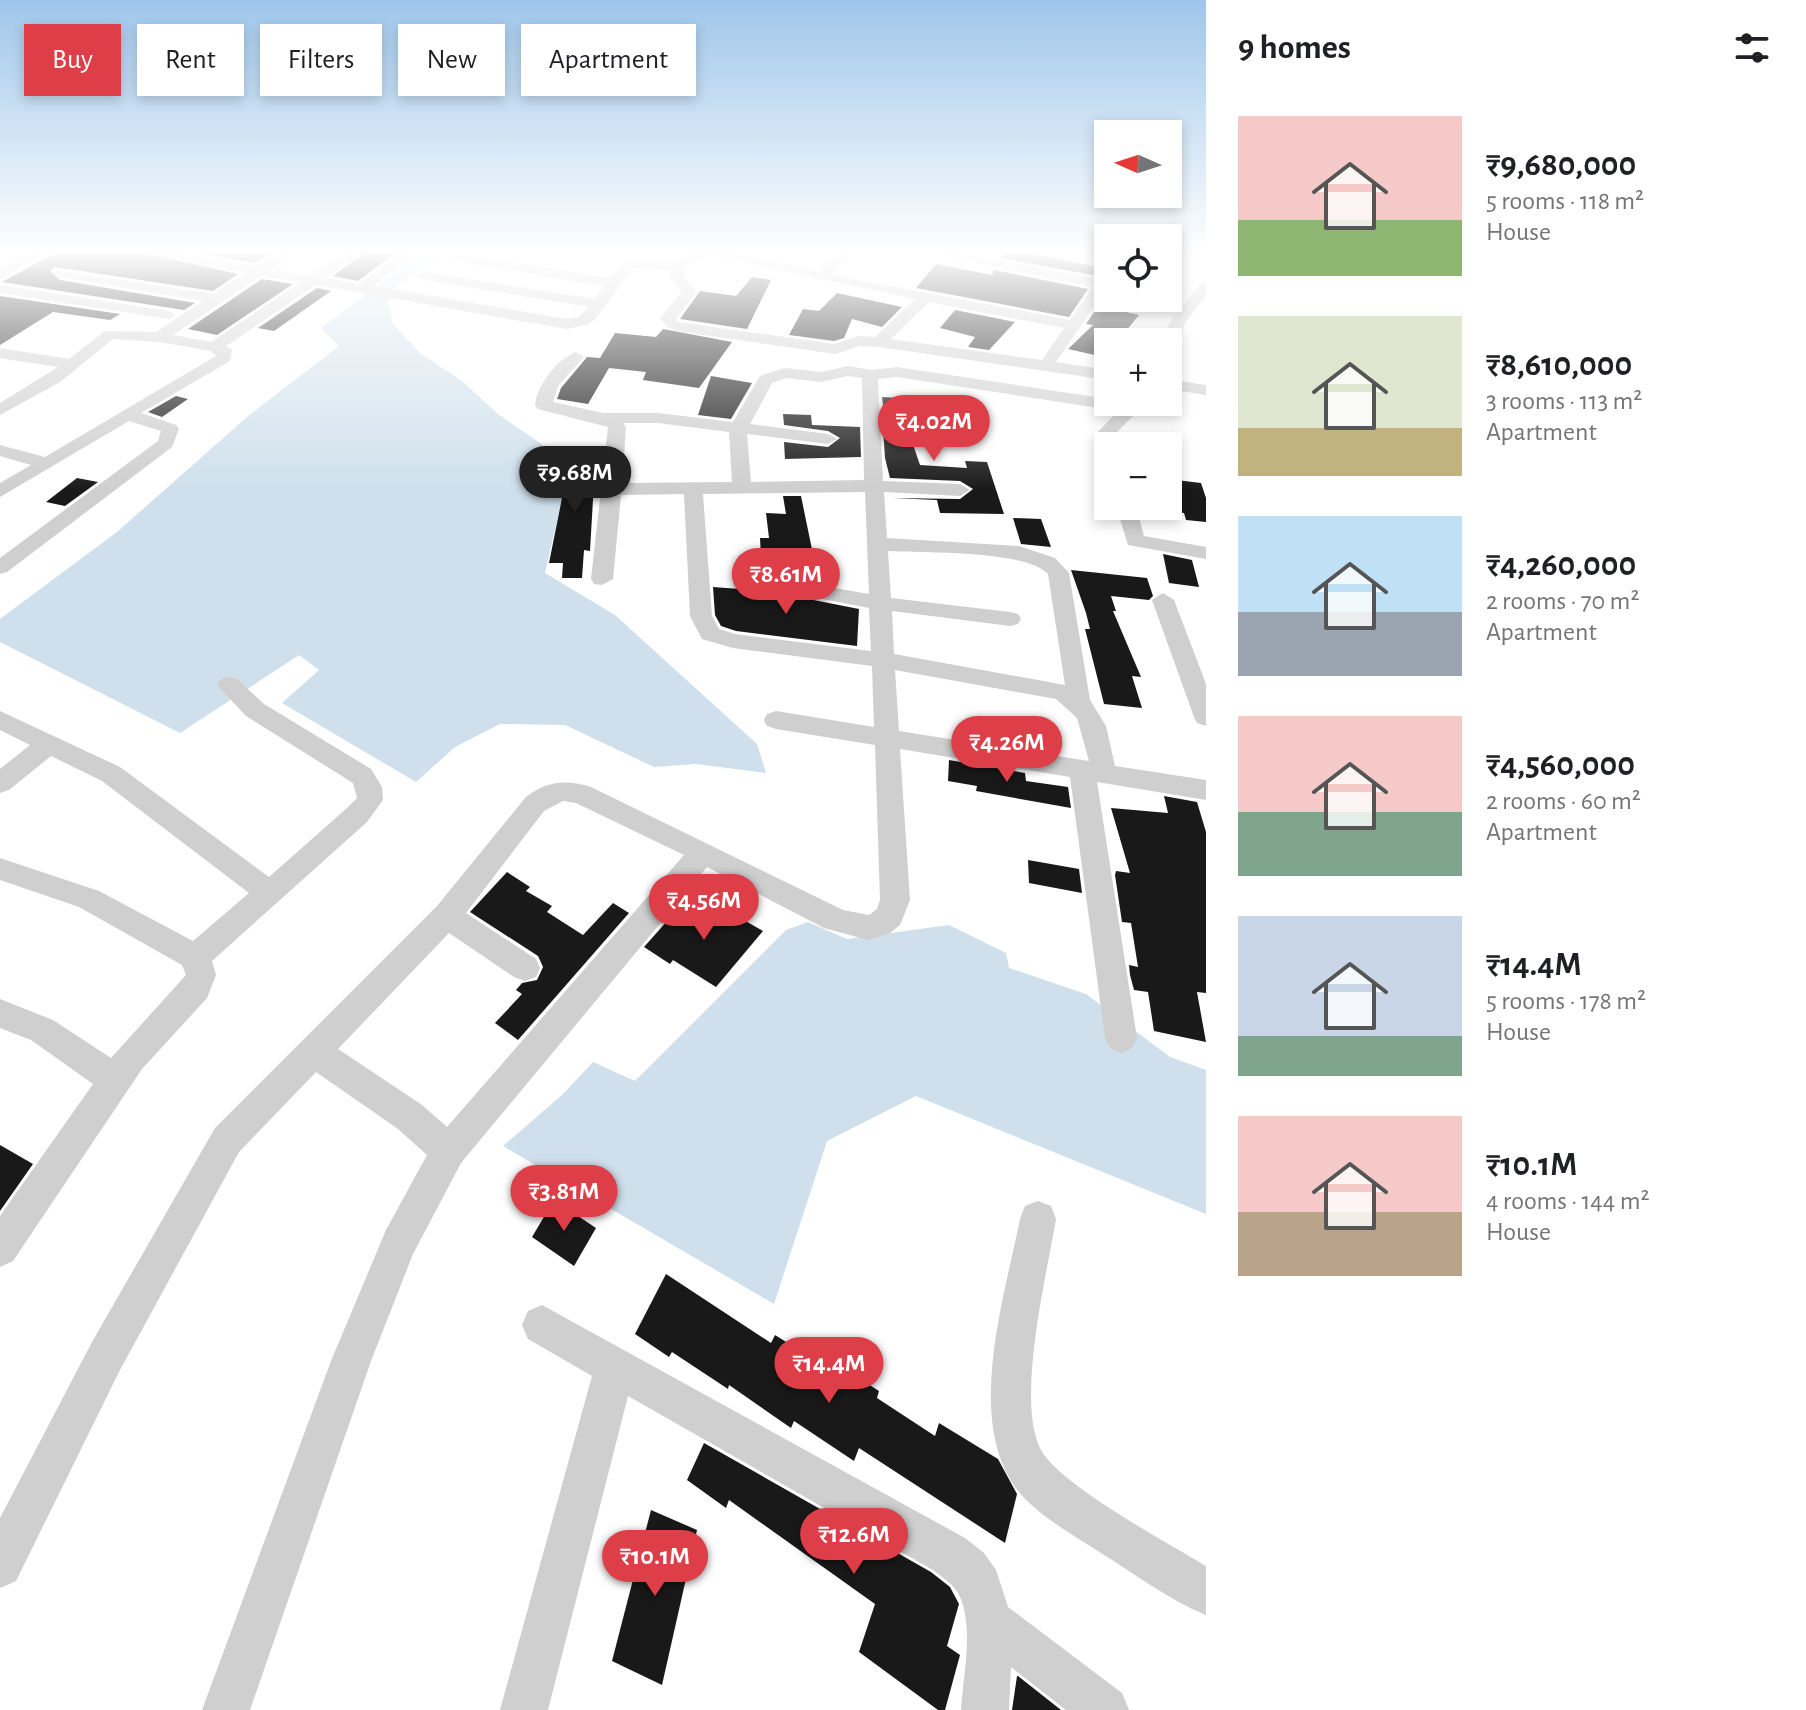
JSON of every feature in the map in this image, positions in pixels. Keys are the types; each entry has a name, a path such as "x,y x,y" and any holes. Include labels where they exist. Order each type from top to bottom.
{"street":[{"path":"159,337 168,331"},
{"path":"214,347 239,331"},
{"path":"710,331 825,349 845,348 859,341 879,342 1094,373"},
{"path":"879,342 891,331"},
{"path":"1046,365 1070,331"},
{"path":"0,491 224,358 224,350 159,337 110,334 72,364 3,407"},
{"path":"0,353 72,364"},
{"path":"576,357 550,386 543,399 544,405 605,418 658,418 828,439"},
{"path":"742,487 738,429 766,380 772,376 785,373 821,377 848,371 871,375 885,372 1094,400"},
{"path":"0,1565 106,1356 227,1140 447,915 535,804 548,793 582,794 827,916 858,927 871,928 890,916 895,900 876,544 871,375"},
{"path":"1182,386 1206,390"},
{"path":"0,568 166,443 170,429 126,415"},
{"path":"1107,432 1122,416"},
{"path":"602,579 617,427 605,418"},
{"path":"0,450 47,464"},
{"path":"612,489 874,486 960,490"},
{"path":"693,488 701,616 710,634 733,641 883,660 1035,686 1079,699"},
{"path":"1130,520 1135,541 1206,553"},
{"path":"876,544 1019,552 1048,562 1058,573 1079,699 1098,737 1093,772 1121,1038"},
{"path":"771,583 879,603 1010,619"},
{"path":"1163,600 1206,717"},
{"path":"195,957 357,815 370,800 369,787 362,776 255,710 229,685"},
{"path":"0,720 111,774 270,893"},
{"path":"776,720 1205,792"},
{"path":"0,783 49,744"},
{"path":"226,1710 351,1361 399,1243 449,1151 703,852"},
{"path":"0,869 89,899 137,923 195,957 201,975 196,988 130,1058 0,1248"},
{"path":"447,915 525,968"},
{"path":"0,1013 42,1030 115,1080"},
{"path":"314,1052 410,1117 449,1151"},
{"path":"1038,1219 1011,1382 1015,1440 1027,1469 1061,1500 1206,1592"},
{"path":"542,1325 949,1554 968,1569 980,1586 989,1621 985,1710"},
{"path":"524,1710 615,1367"},
{"path":"989,1621 1105,1710"}],"water":[{"path":"324,331 399,331 421,354 462,381 498,414 540,443 585,483 562,499 545,573 615,615 757,744 766,773 696,764 654,767 565,725 500,724 455,747 416,782 282,703 319,670 299,655 180,733 0,642 0,619 117,532 247,417 339,346"},
{"path":"808,922 847,939 949,925 1006,953 1009,968 1086,994 1170,1057 1206,1070 1206,1214 916,1096 827,1141 774,1304 503,1146 562,1095 593,1062 635,1081 786,930"}],"building":[{"path":"0,331 23,331 0,345"},
{"path":"197,331 223,331 217,335"},
{"path":"661,331 673,331 732,342 699,388 643,380 646,372 609,368 588,404 557,399 561,388 587,357 600,358 615,333 656,337"},
{"path":"791,331 847,331 844,338 834,341 789,335"},
{"path":"951,331 1007,331 989,350 968,347 975,337"},
{"path":"1087,331 1094,331 1094,355 1068,349"},
{"path":"711,376 752,383 731,419 698,415"},
{"path":"176,396 188,399 162,417 148,412"},
{"path":"882,397 916,399 922,425 906,424 920,465 967,468 965,461 987,462 1004,514 940,513 937,500 893,498 960,499 973,489 960,481 890,478 885,458 883,427 886,427"},
{"path":"783,414 811,415 812,425 860,427 861,457 785,459 784,442 828,447 840,438 828,431 784,425"},
{"path":"572,448 596,448 590,551 584,550 582,578 562,578 563,563 549,563"},
{"path":"77,478 98,482 65,506 46,502"},
{"path":"1182,481 1201,483 1206,498 1206,522 1186,520"},
{"path":"783,496 801,496 814,559 761,557 760,538 769,538 766,513 786,514"},
{"path":"1013,518 1041,519 1051,547 1021,544"},
{"path":"1163,554 1192,560 1199,587 1169,583"},
{"path":"1071,570 1147,578 1153,596 1149,600 1111,596 1116,611 1113,611 1141,677 1132,676 1142,708 1104,704 1085,629 1090,629"},
{"path":"713,587 768,591 859,609 857,646 736,631 721,626 715,615"},
{"path":"949,760 1025,773 1026,781 1068,787 1071,808 976,791 977,786 948,781"},
{"path":"1164,796 1197,802 1206,832 1206,993 1197,992 1206,1042 1154,1031 1148,992 1134,990 1130,975 1129,965 1138,967 1131,923 1122,922 1115,875 1116,871 1130,873 1111,808 1168,813"},
{"path":"1028,860 1079,869 1082,893 1029,883"},
{"path":"507,872 530,887 526,891 552,906 547,912 583,935 613,903 629,913 518,1040 495,1023 522,994 516,990 522,983 537,980 543,967 538,956 470,912"},
{"path":"684,902 719,922 728,911 763,931 716,987 673,960 670,964 644,947"},
{"path":"0,1145 33,1164 0,1211"},
{"path":"554,1200 596,1228 574,1266 532,1237"},
{"path":"666,1274 771,1343 775,1335 834,1372 837,1364 879,1391 877,1398 935,1436 939,1423 998,1459 1017,1494 1005,1543 859,1448 854,1461 794,1421 791,1428 729,1385 728,1389 672,1352 669,1357 635,1334"},
{"path":"704,1443 931,1572 950,1587 959,1604 947,1646 960,1655 945,1710 938,1710 859,1652 875,1604 729,1500 726,1508 687,1480"},
{"path":"651,1510 697,1530 662,1685 612,1661"},
{"path":"1018,1676 1061,1710 1012,1710"}]}
